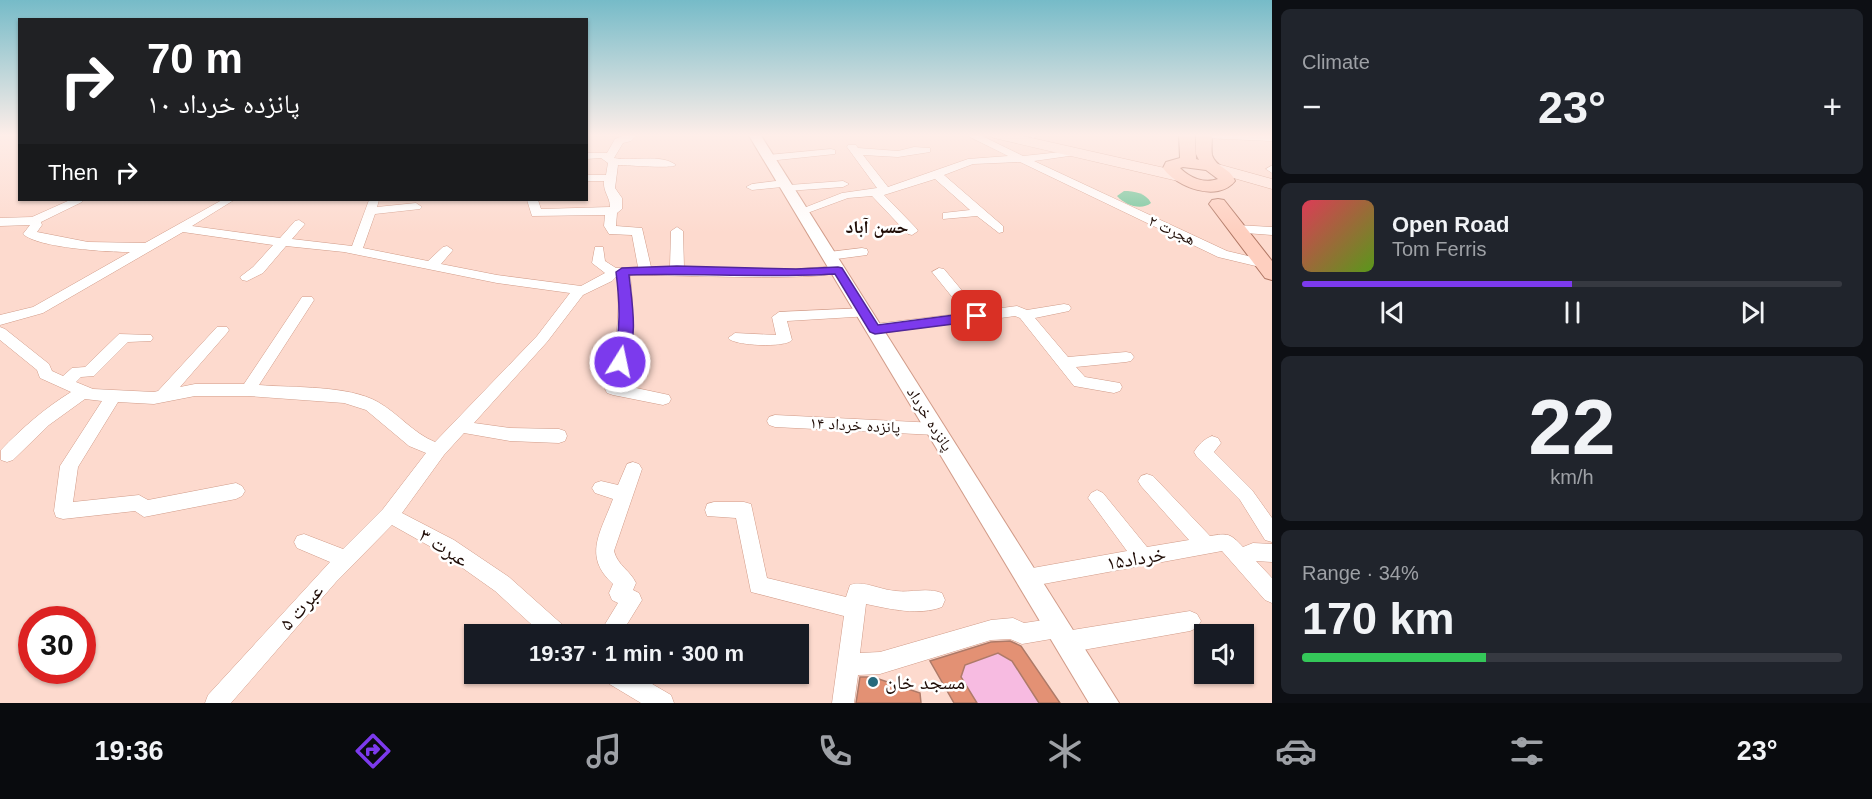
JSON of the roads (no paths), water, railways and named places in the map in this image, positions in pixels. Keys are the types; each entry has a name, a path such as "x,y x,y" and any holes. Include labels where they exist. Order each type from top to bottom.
{"main road":[{"path":"1163,167 1182,170 1212,167 1272,184"},
{"path":"1169,167 1182,170 1221,191 1272,192"},
{"path":"1212,167 1225,175 1227,182 1221,191"},
{"path":"1221,191 1236,229 1268,269"}],"street":[{"path":"533,201 536,213 611,211 616,208 616,198 612,195 609,178 613,167"},
{"name":"پانزده خرداد","path":"774,167 1105,703"},
{"path":"865,167 880,192 912,231"},
{"path":"802,211 846,195 880,192 956,167"},
{"name":"هجرت ۲","path":"1038,167 1223,254 1268,269"},
{"path":"936,174 999,229"},
{"path":"588,178 609,178"},
{"path":"752,188 843,184"},
{"path":"0,222 34,221 76,201"},
{"path":"0,320 38,310 225,201"},
{"path":"356,251 373,205 416,207"},
{"path":"611,211 610,226 613,231 638,231 645,271"},
{"path":"947,216 980,212"},
{"path":"34,221 36,225 29,234 45,239 128,249 148,247"},
{"path":"247,277 258,270 299,224"},
{"path":"180,228 356,251 497,279 584,290"},
{"path":"1236,229 1272,231"},
{"path":"677,231 677,270"},
{"path":"430,267 447,250"},
{"path":"599,250 598,263 618,272 677,270 796,273 834,263 862,252"},
{"path":"390,515 438,450 542,339 578,292 618,272"},
{"path":"618,272 627,312 625,334 613,389 663,399"},
{"path":"939,272 988,332"},
{"path":"248,390 307,300"},
{"path":"1024,315 1064,308"},
{"path":"735,338 785,340 779,317 870,321 977,316 1017,311 1024,315 1080,382 1114,387"},
{"path":"164,394 222,330"},
{"path":"0,332 38,362 44,368 45,374 84,392 113,397 154,398 164,394 195,390 248,390 345,397 372,406 415,441 438,450"},
{"path":"64,384 77,372 89,372 124,338 146,338"},
{"path":"1064,363 1126,357"},
{"path":"7,455 34,427 84,392"},
{"path":"113,397 69,466 63,511 139,503 144,509 236,491"},
{"name":"پانزده خرداد ۱۴","path":"775,421 936,429"},
{"path":"461,426 489,434 499,432 523,436 559,436"},
{"path":"1212,443 1203,452 1246,495 1272,534"},
{"path":"616,624 632,600 619,593 626,584 608,567 604,551 618,513 622,494 633,469"},
{"path":"1147,481 1206,546"},
{"path":"601,488 622,494"},
{"path":"1097,498 1143,557"},
{"path":"714,510 744,510 758,585 855,609"},
{"name":"عبرت ۵","path":"216,703 346,559 390,515"},
{"name":"عبرت ۳","path":"390,515 447,546 492,578 545,624"},
{"path":"304,542 346,559"},
{"name":"۱۵خرداد","path":"1027,578 1226,542 1240,557"},
{"path":"1272,553 1253,552 1240,557 1272,593"},
{"path":"843,703 857,592 895,601 935,600"},
{"path":"849,664 880,663 992,630 1013,628 1022,634 1062,635 1190,621"},
{"path":"631,684 663,703"}],"place":[{"name":"مسجد خان","path":"873,682"}],"district":[{"name":"حسن آباد","path":"877,227"}]}
